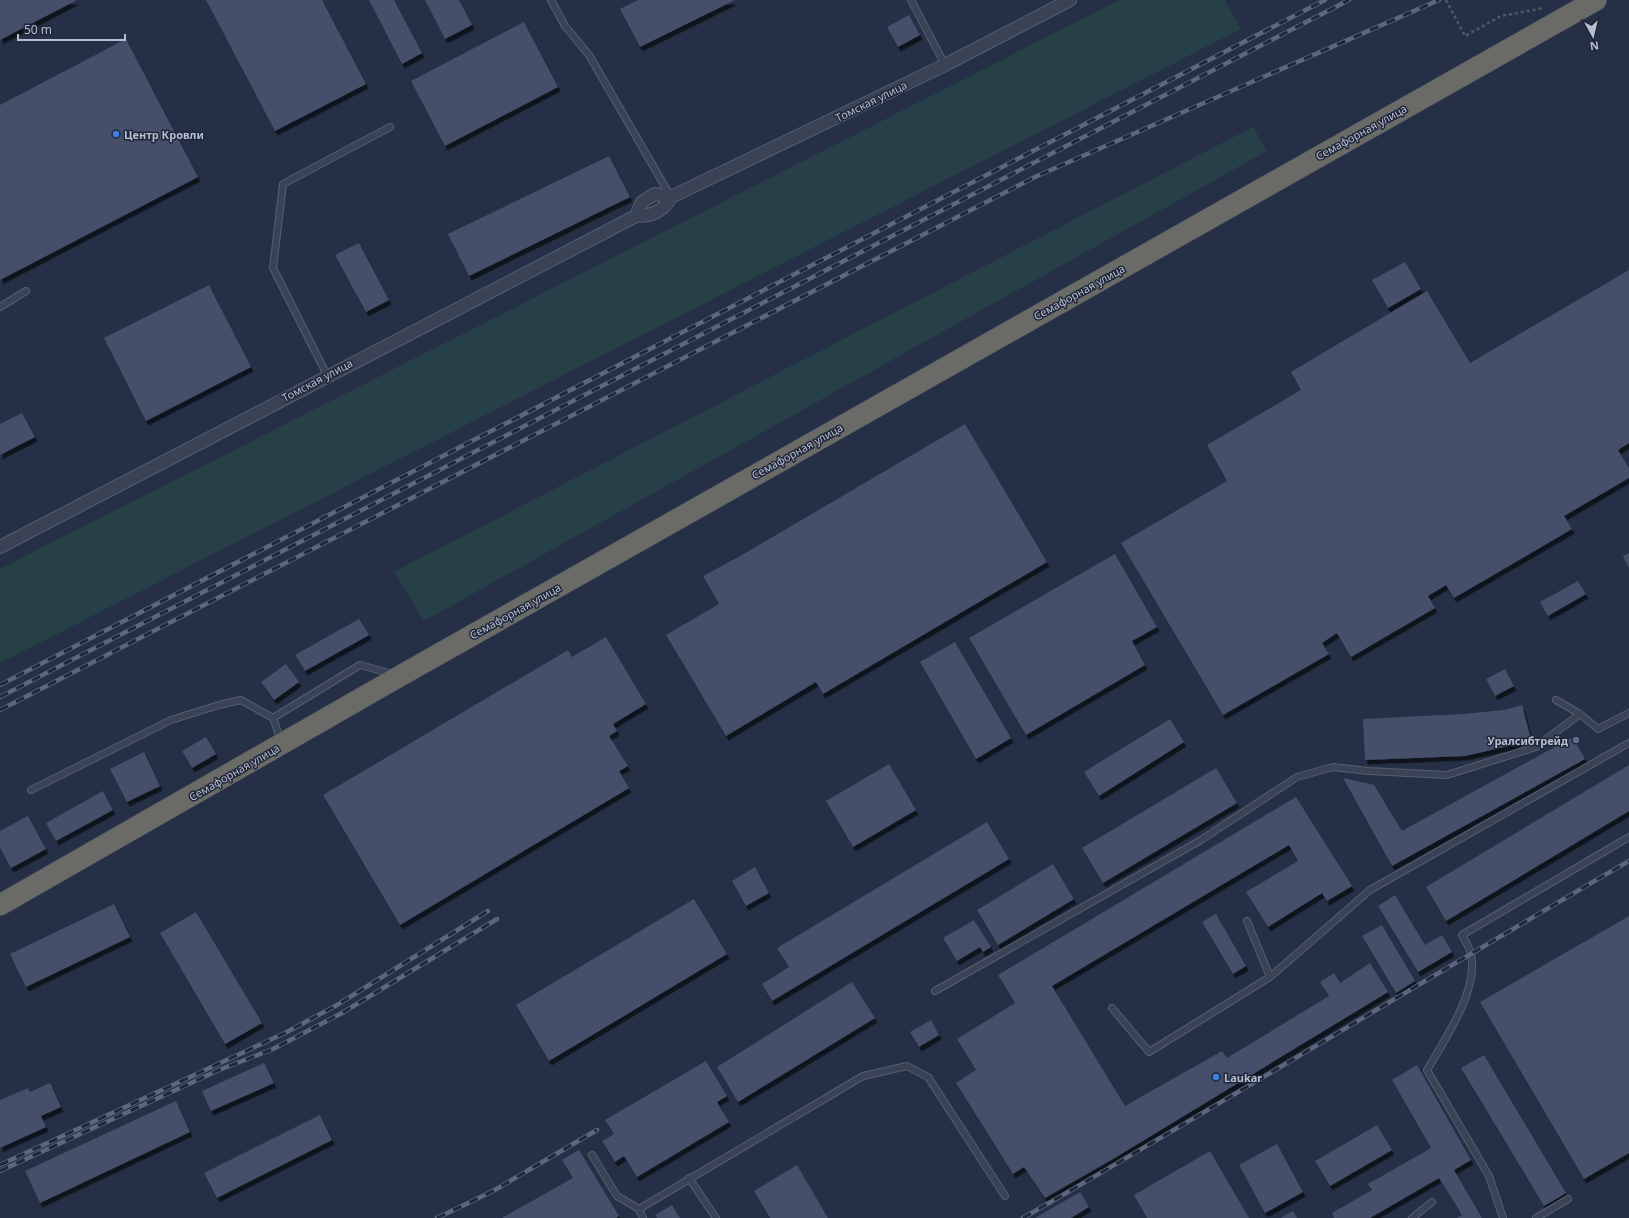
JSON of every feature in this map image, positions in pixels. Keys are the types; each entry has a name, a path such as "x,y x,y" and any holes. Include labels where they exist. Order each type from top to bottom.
{"highway":[{"name":"Семафорная улица","path":"0,905 400,676 1596,0"}],"street":[{"name":"Томская улица","path":"0,547 327,375 636,216 642,202 655,194 671,197 945,65 1070,0"}],"lane":[{"path":"551,0 565,26 590,55 671,197"},
{"path":"911,0 945,65"},
{"path":"327,375 272,268 283,184 390,127"},
{"path":"0,307 26,291"},
{"path":"273,718 360,665 400,676"},
{"path":"30,790 171,720 219,705 241,700 273,718 282,744"},
{"path":"1556,700 1580,714 1598,729 1629,713"},
{"path":"935,991 1202,840 1297,777 1333,767 1369,771 1448,775 1536,748 1580,714"},
{"path":"1112,1008 1149,1052 1270,977 1370,890 1629,743"},
{"path":"1503,1218 1489,1176 1427,1070 1463,1008 1473,968 1471,953 1462,935 1629,837"},
{"path":"1247,921 1270,977"},
{"path":"639,1209 863,1076 907,1066 928,1077 1005,1196"},
{"path":"592,1155 617,1196 639,1209 643,1218"},
{"path":"689,1178 716,1218"},
{"path":"1536,1218 1568,1199"},
{"path":"1412,1218 1432,1202"}],"path":[{"path":"1446,0 1465,36 1501,16 1551,7"}],"green space":[{"path":"1120,0 1225,0 1241,29 0,663 0,569"},
{"path":"1253,127 1267,151 424,621 394,572"}],"building":[{"path":"0,0 77,0 0,40"},
{"path":"206,0 322,0 366,84 275,131"},
{"path":"369,0 394,0 422,53 402,64"},
{"path":"425,0 459,0 472,25 445,39"},
{"path":"638,0 735,0 640,47 620,9"},
{"path":"909,15 920,35 898,47 887,27"},
{"path":"524,22 558,87 445,146 411,81"},
{"path":"126,39 198,177 0,280 0,105"},
{"path":"609,156 630,197 469,276 448,234"},
{"path":"359,243 389,300 366,312 335,255"},
{"path":"1405,262 1421,289 1388,308 1372,280"},
{"path":"1629,270 1629,443 1618,450 1629,468 1629,478 1564,516 1572,529 1454,598 1446,585 1428,596 1435,608 1351,657 1337,633 1322,643 1329,654 1223,715 1121,543 1227,481 1207,445 1301,390 1291,372 1427,291 1470,363"},
{"path":"209,285 251,367 146,421 104,338"},
{"path":"22,413 35,437 0,455 0,424"},
{"path":"965,424 1047,562 823,694 816,682 726,736 666,635 719,604 703,576 742,555"},
{"path":"1629,553 1629,568 1623,556"},
{"path":"1115,554 1157,627 1132,641 1145,665 1026,735 969,638"},
{"path":"1578,581 1586,594 1548,616 1540,602"},
{"path":"359,619 369,635 305,671 295,655"},
{"path":"606,637 646,704 613,724 617,731 609,736 628,766 619,771 629,788 400,925 323,795 568,650 572,657"},
{"path":"955,642 1011,738 976,759 920,662"},
{"path":"286,664 299,682 274,700 261,682"},
{"path":"1505,669 1514,686 1495,696 1486,679"},
{"path":"1522,705 1530,736 1513,745 1465,756 1365,760 1363,719 1463,714 1504,710"},
{"path":"1170,719 1184,742 1099,796 1084,772"},
{"path":"206,737 216,754 192,768 182,751"},
{"path":"1573,737 1585,759 1392,866 1343,778 1374,785 1402,831"},
{"path":"144,752 160,786 127,802 110,769"},
{"path":"889,764 916,810 853,847 826,801"},
{"path":"1629,765 1629,811 1446,921 1426,887"},
{"path":"1216,768 1237,803 1103,883 1082,848"},
{"path":"103,791 113,810 56,841 46,823"},
{"path":"1296,797 1352,886 1327,901 1322,893 1268,927 1246,892 1298,861 1289,845 1052,986 1125,1106 1222,1051 1227,1058 1329,996 1320,982 1334,973 1340,983 1370,963 1388,992 1113,1159 1045,1198 1024,1167 1013,1174 956,1083 976,1070 957,1039 1015,1003 998,975"},
{"path":"28,816 46,849 11,868 0,848 0,831"},
{"path":"987,822 1009,859 772,1001 762,984 789,967 777,948"},
{"path":"1053,864 1074,899 998,945 977,910"},
{"path":"755,867 769,893 746,906 732,881"},
{"path":"1395,895 1425,945 1442,935 1452,952 1418,972 1378,906"},
{"path":"694,899 727,954 549,1061 516,1005"},
{"path":"114,904 130,937 26,987 10,954"},
{"path":"196,912 262,1023 225,1044 160,933"},
{"path":"1216,914 1246,966 1233,974 1202,922"},
{"path":"1629,916 1629,1153 1584,1179 1480,1002"},
{"path":"974,920 991,947 983,952 980,947 957,961 943,938"},
{"path":"1382,925 1415,981 1396,993 1362,936"},
{"path":"852,982 875,1018 738,1102 717,1067"},
{"path":"931,1020 939,1035 919,1047 910,1032"},
{"path":"1484,1055 1566,1193 1544,1206 1461,1068"},
{"path":"706,1061 727,1096 717,1102 729,1122 637,1177 624,1156 615,1162 602,1141 614,1134 605,1120"},
{"path":"264,1063 274,1083 211,1111 202,1091"},
{"path":"1417,1065 1471,1160 1454,1170 1482,1218 1456,1218 1462,1215 1439,1178 1370,1218 1334,1218 1332,1213 1372,1190 1368,1184 1431,1148 1392,1080"},
{"path":"50,1083 61,1107 41,1116 46,1127 0,1148 0,1100 28,1088 30,1092"},
{"path":"176,1101 190,1132 40,1203 25,1171"},
{"path":"320,1115 332,1140 217,1198 204,1173"},
{"path":"1377,1125 1392,1150 1330,1186 1315,1161"},
{"path":"1277,1144 1303,1192 1265,1213 1239,1165"},
{"path":"579,1150 619,1216 616,1218 502,1218 573,1178 562,1160"},
{"path":"1210,1151 1249,1218 1147,1218 1134,1195"},
{"path":"797,1165 828,1218 770,1218 754,1191"},
{"path":"1080,1192 1089,1207 1071,1218 1035,1218"},
{"path":"672,1205 680,1218 657,1218 655,1215"},
{"path":"1293,1211 1297,1218 1280,1218"}],"railway":[{"path":"0,685 1325,0"},
{"path":"0,697 1349,0"},
{"path":"0,710 1037,176 1439,0"},
{"path":"1023,1218 1629,861"},
{"path":"0,1165 285,1033 337,1005 488,911"},
{"path":"0,1171 219,1070 273,1049 342,1013 497,919"},
{"path":"437,1218 493,1191 597,1130"}],"place":[{"name":"Центр Кровли","path":"116,134"},
{"name":"Уралcибтрейд","path":"1576,740"},
{"name":"Laukar","path":"1216,1077"}]}
